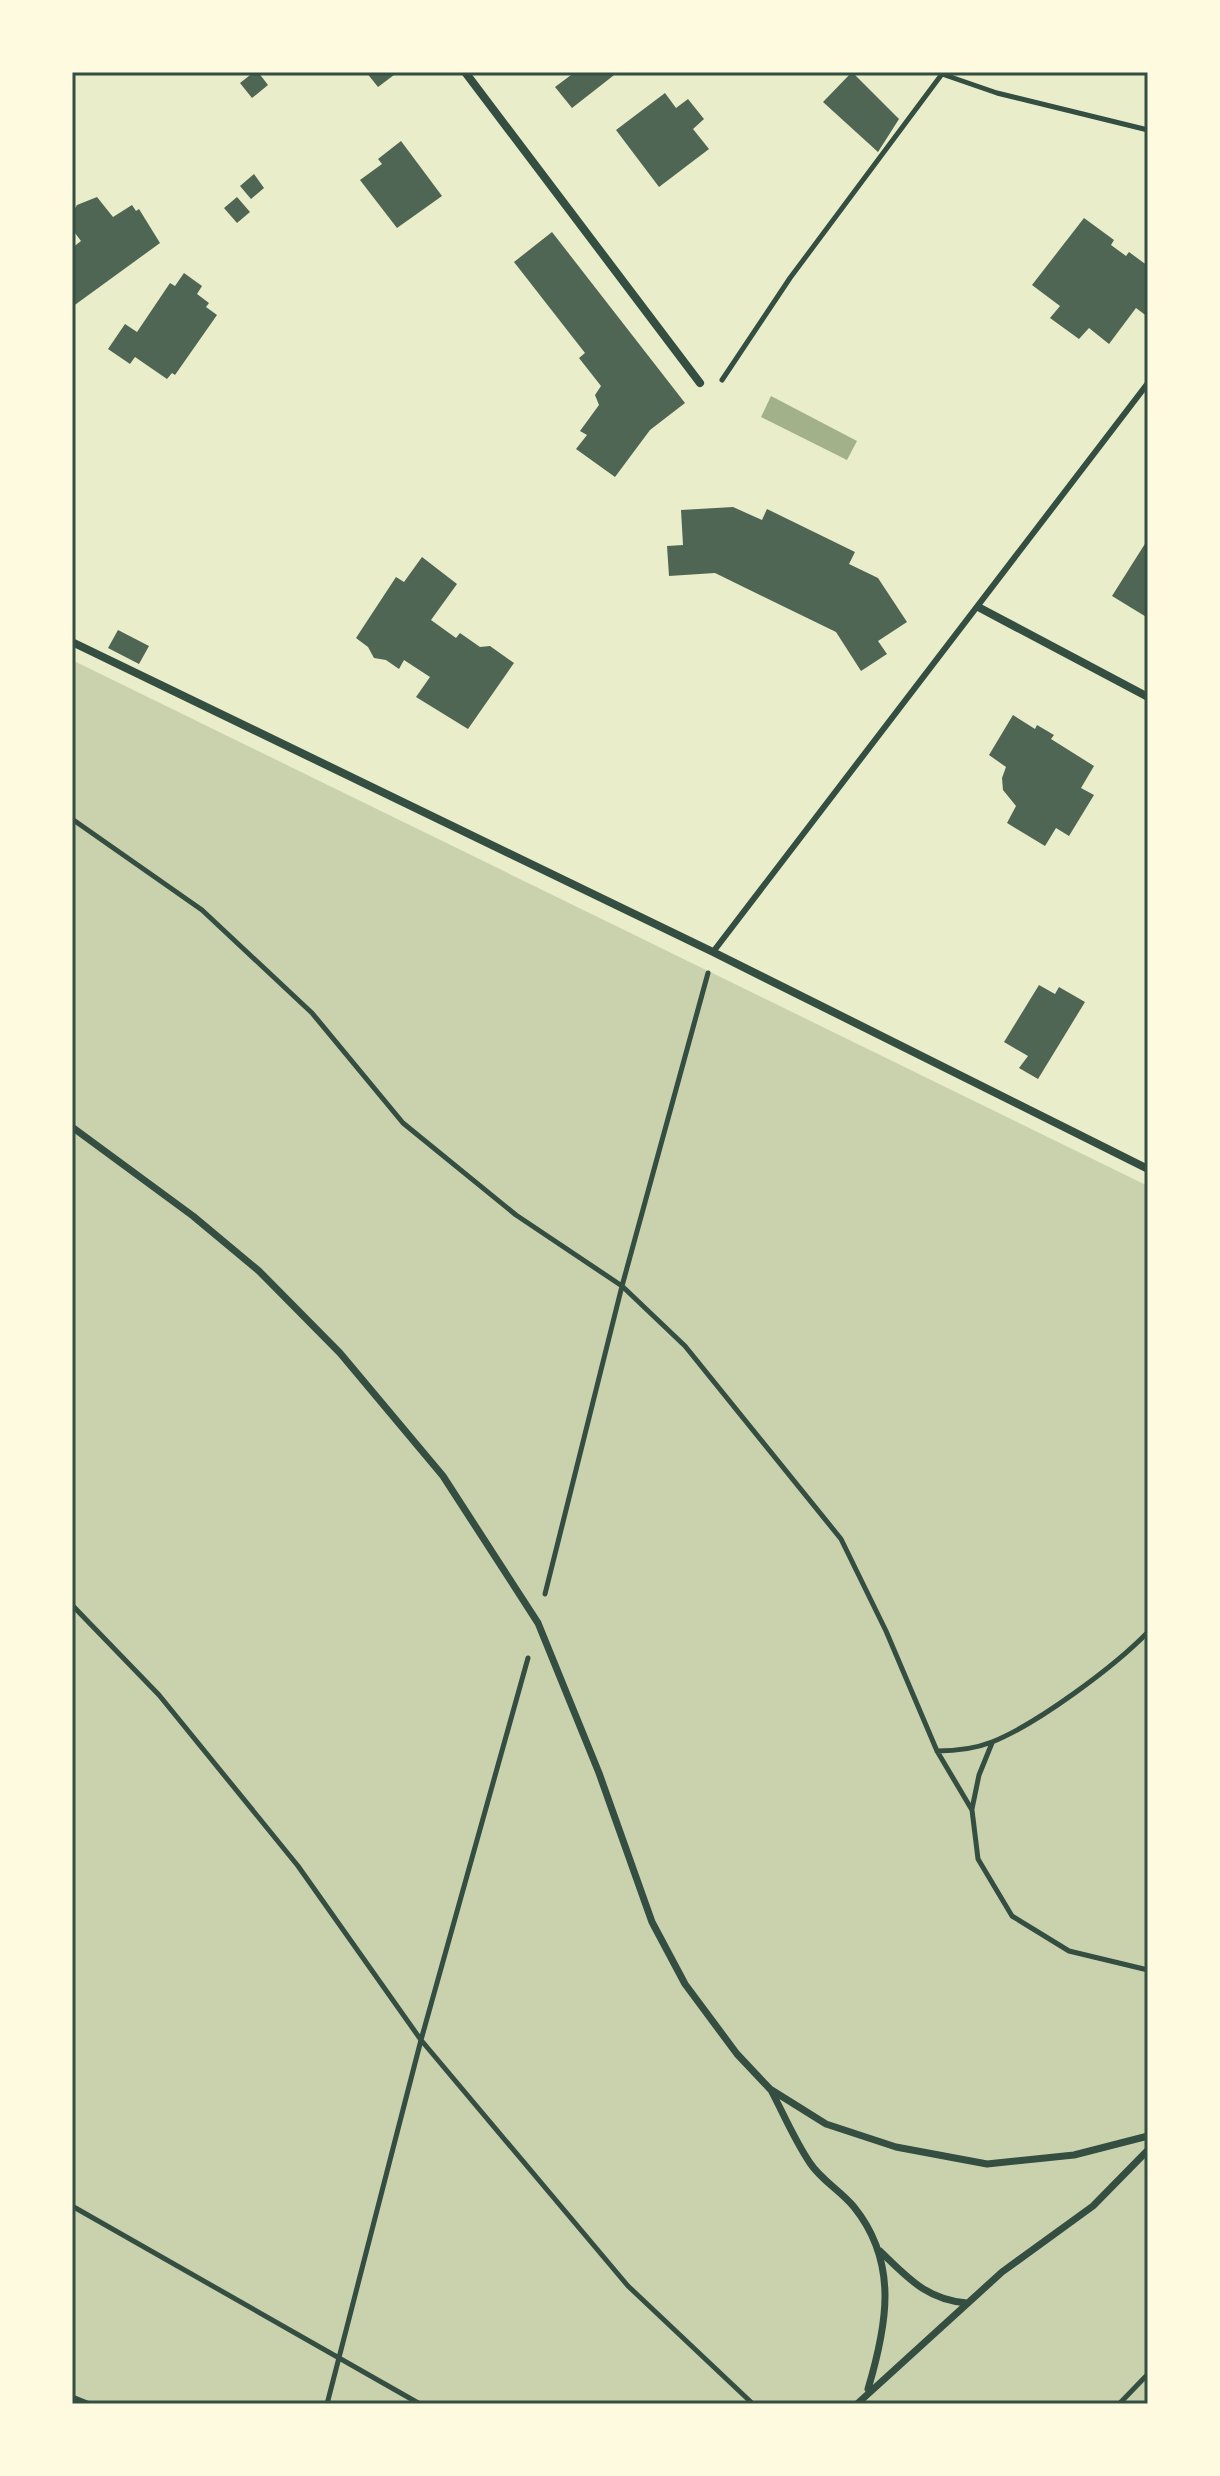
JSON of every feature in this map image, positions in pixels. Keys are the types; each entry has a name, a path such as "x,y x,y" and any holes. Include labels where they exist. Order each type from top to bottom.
{"street":[{"path":"465,72 700,383"},
{"path":"980,608 1148,697"},
{"path":"72,642 713,952 1148,1169"},
{"path":"72,1127 180,1206 259,1271 340,1353 443,1476 538,1623 599,1773 652,1922 685,1984 737,2054 770,2089 826,2124 896,2147 987,2164 1074,2155 1148,2136"},
{"path":"770,2089 811,2166 851,2203 868,2226 878,2250 886,2280 887,2315 868,2391"},
{"path":"857,2404 1002,2272 1093,2206 1148,2150"},
{"path":"878,2250 905,2276 942,2301 967,2303"},
{"path":"72,2398 87,2404"}],"lane":[{"path":"713,952 980,608 1148,383"}],"path":[{"path":"700,383 712,395 790,278 942,74 997,93 1148,130"},
{"path":"72,819 202,910 312,1013 403,1123 516,1215 622,1286 685,1346 841,1539 886,1631 937,1751 972,1810"},
{"path":"327,2404 421,2040 538,1623 622,1286 713,952"},
{"path":"72,1605 159,1695 298,1866 421,2040 628,2286 753,2404"},
{"path":"937,1751 962,1751 993,1742 1075,1691 1148,1632"},
{"path":"993,1742 979,1775 972,1810 978,1859 1012,1916 1069,1951 1148,1970"},
{"path":"72,2206 420,2404"},
{"path":"1119,2404 1148,2374"}],"shaded area":[{"path":"771,396 857,441 847,460 761,417"},
{"path":"72,660 1148,1186 1148,2404 72,2404"}],"building":[{"path":"258,72 268,85 252,98 240,83"},
{"path":"366,72 398,72 378,87"},
{"path":"575,72 618,72 572,108 555,87"},
{"path":"852,72 899,119 878,152 823,102"},
{"path":"665,93 676,108 688,99 704,119 693,129 709,149 659,187 616,130"},
{"path":"401,141 442,196 397,228 360,180 382,164 378,159"},
{"path":"254,174 264,188 251,199 240,186"},
{"path":"97,197 113,217 132,205 136,211 139,209 160,243 72,307 72,248 81,241 72,229 72,213 77,205"},
{"path":"237,197 250,212 237,223 224,208"},
{"path":"1084,218 1114,240 1111,245 1126,256 1129,252 1148,266 1148,317 1136,308 1109,344 1089,328 1079,339 1050,318 1060,306 1032,285"},
{"path":"552,232 685,403 650,430 615,477 576,449 587,435 580,431 599,405 595,395 601,386 579,358 585,353 514,262"},
{"path":"184,273 202,286 197,294 209,303 206,307 217,315 175,375 172,373 167,379 135,357 130,364 108,349 125,324 137,332 170,283 175,286"},
{"path":"733,507 762,520 767,509 855,552 849,564 878,578 907,622 878,641 887,654 861,671 836,632 715,573 669,576 667,546 683,545 681,510"},
{"path":"1148,539 1148,618 1112,596"},
{"path":"422,557 457,584 431,620 456,638 460,633 480,647 490,646 514,663 468,729 416,697 430,677 404,660 399,669 386,660 374,658 368,647 356,638 396,577 404,582"},
{"path":"118,630 149,646 139,664 108,648"},
{"path":"1013,715 1035,729 1037,725 1054,735 1051,739 1094,766 1081,788 1094,795 1069,836 1056,828 1045,846 1007,823 1016,806 1003,790 1002,778 1006,767 989,755"},
{"path":"1039,985 1055,994 1059,987 1085,1002 1038,1079 1019,1068 1028,1056 1004,1042"}]}
